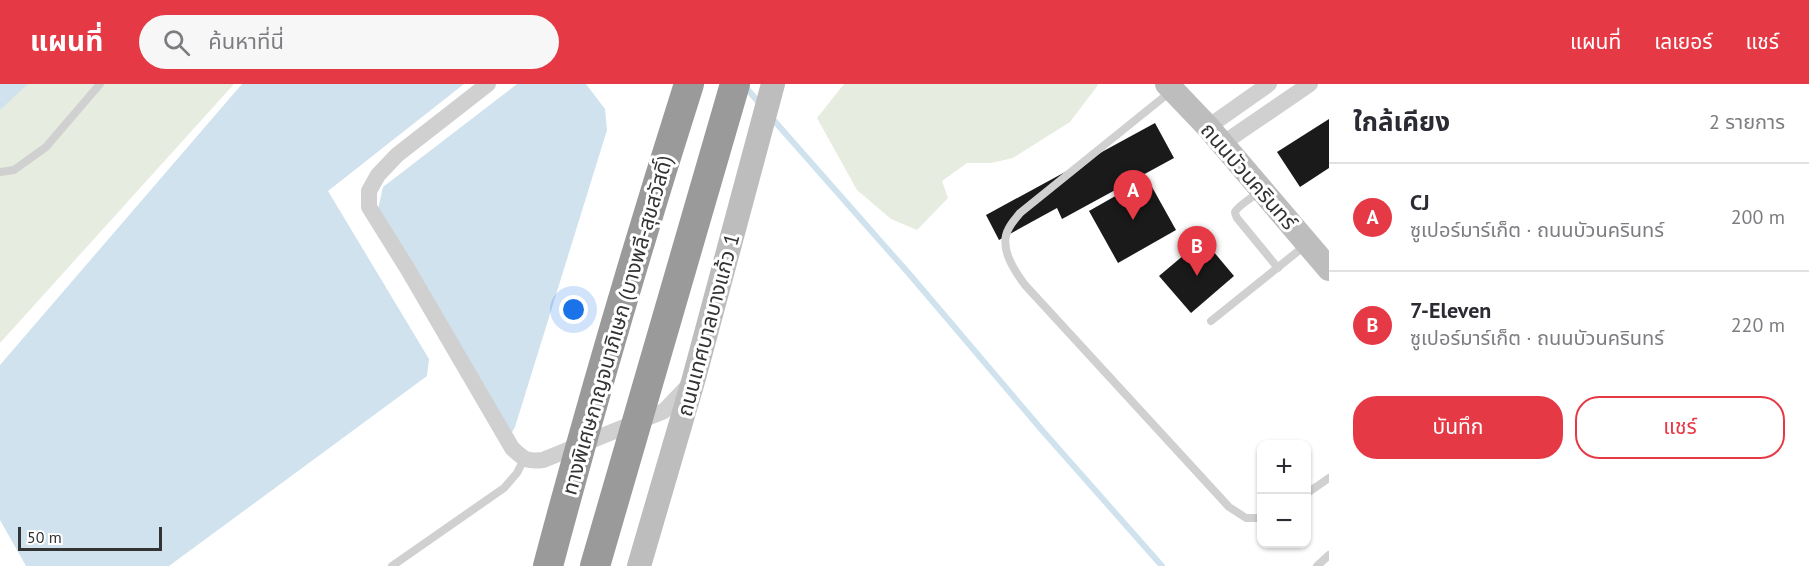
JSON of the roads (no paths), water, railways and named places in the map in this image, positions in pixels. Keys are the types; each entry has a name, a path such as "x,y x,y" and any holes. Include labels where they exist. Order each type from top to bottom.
{"highway":[{"name":"ทางพิเศษกาญจนาภิเษก (บางพลี-สุขสวัสดิ์)","path":"548,566 596,386 688,84"},
{"path":"595,566 735,84"}],"main road":[{"name":"ถนนเทศบาลบางแก้ว 1","path":"639,566 694,378 773,84"},
{"name":"ถนนบัวนครินทร์","path":"1170,87 1329,269"}],"street":[{"path":"488,84 397,155 378,175 369,191 369,207 512,448 524,459 535,461 543,459 664,411 686,390 694,378"},
{"path":"1215,136 1269,84"},
{"path":"1215,136 1310,84"}],"lane":[{"path":"0,172 14,170 46,147 100,84"},
{"path":"1170,87 1020,213 1007,230 1005,245 1013,268 1025,285 1229,507 1246,518 1257,518"},
{"path":"1262,190 1236,211 1236,218 1278,268"},
{"path":"1211,321 1308,244"},
{"path":"392,566 504,489 517,473 524,459"},
{"path":"1311,491 1329,478"},
{"path":"1317,566 1329,555"}],"water":[{"path":"0,84 28,84 0,110"},
{"path":"242,84 464,84 328,191 429,359 427,376 169,566 26,566 0,520 0,365"},
{"path":"517,84 586,84 605,109 607,130 511,434 378,209 383,187"}],"waterway":[{"path":"743,84 760,104"},
{"path":"770,116 1162,566"}],"place":[{"name":"CJ","path":"1133,220"},
{"name":"7-Eleven","path":"1197,276"}]}
